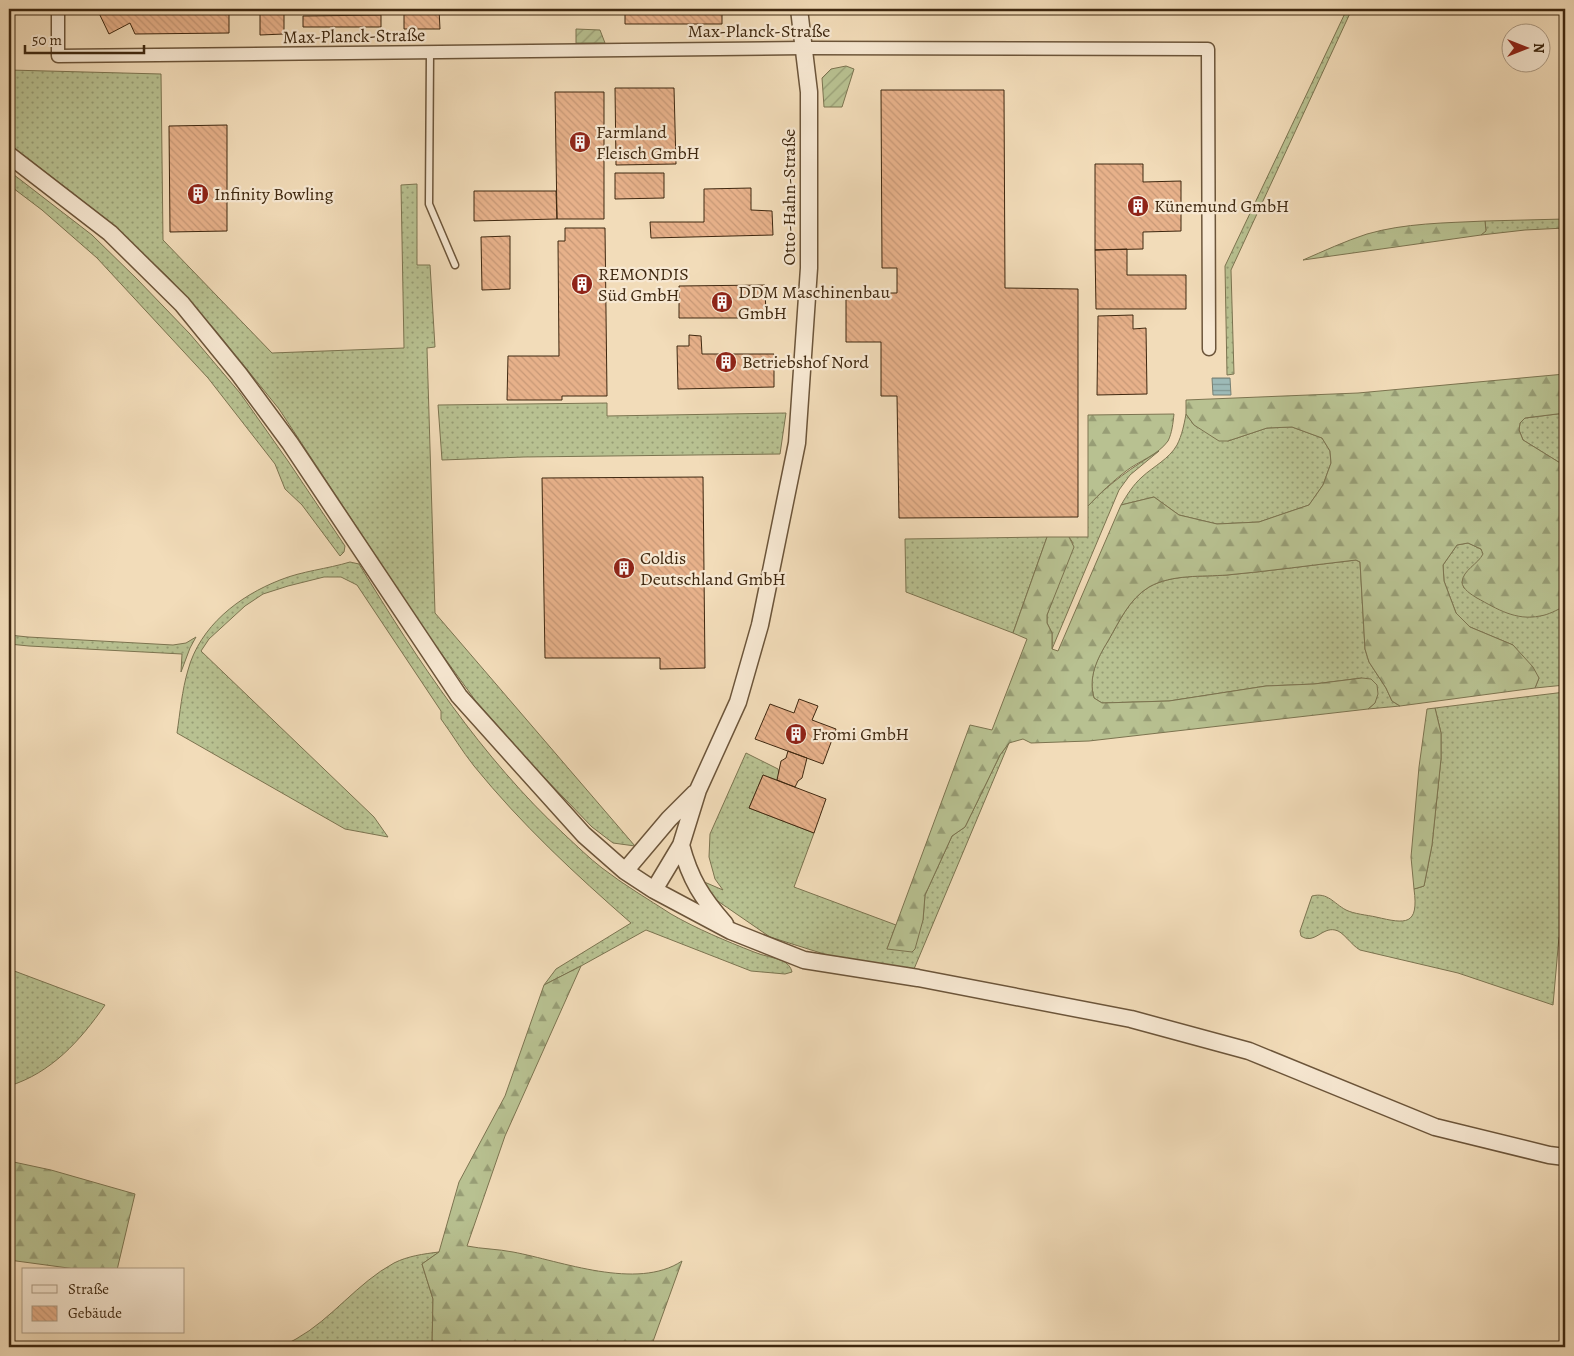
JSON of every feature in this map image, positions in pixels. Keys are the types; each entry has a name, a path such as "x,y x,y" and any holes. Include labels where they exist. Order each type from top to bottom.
{"street":[{"name":"Max-Planck-Straße","path":"58,9 58,56 804,48 1208,49 1209,349"},
{"name":"Otto-Hahn-Straße","path":"698,790 738,702 760,625 796,443 809,268 809,92 799,9"},
{"path":"9,155 110,233 182,304 239,374 290,442 459,696 584,835 625,870 654,890 731,931 804,960 918,978 1132,1019 1240,1048 1435,1127 1549,1155 1565,1157"},
{"path":"654,890 681,845 698,790"},
{"path":"625,870 698,790"},
{"path":"681,845 686,865 705,902 731,931"}],"lane":[{"path":"430,52 430,204 455,265"}],"green space":[{"path":"1347,9 1352,9 1231,270 1234,374 1227,375 1225,266"},
{"path":"576,29 600,30 605,43 576,43"},
{"path":"846,66 854,69 842,107 824,107 822,78 831,69"},
{"path":"9,70 161,74 163,240 272,353 404,348 401,185 417,184 417,265 430,265 435,347 427,348 435,613 635,846 613,843 592,827 538,771 475,700 428,635 279,409 216,331 169,278 106,219 9,145"},
{"path":"9,171 92,235 190,334 240,393 288,461 345,546 344,552 340,556 302,505 285,489 275,464 208,378 97,258 42,210 9,185"},
{"path":"1565,219 1565,228 1481,235 1486,230 1485,221"},
{"path":"1485,221 1486,231 1481,235 1303,260 1381,230 1425,224"},
{"path":"1565,374 1565,413 1525,418 1520,423 1519,430 1523,440 1565,466 1565,606 1543,615 1523,617 1499,610 1468,592 1462,585 1463,578 1483,554 1481,549 1468,543 1457,545 1443,565 1444,581 1456,613 1470,627 1513,645 1533,667 1539,678 1535,688 1400,706 1392,701 1369,662 1365,649 1360,562 1356,560 1227,575 1177,578 1158,583 1142,592 1130,604 1100,655 1093,675 1092,690 1094,698 1102,703 1169,701 1266,686 1314,684 1362,678 1371,679 1377,685 1378,694 1375,703 1368,709 1089,741 1031,743 1023,739 1009,743 1000,755 965,827 952,836 925,895 923,920 915,949 912,952 887,949 970,725 992,730 1027,639 1013,633 1047,537 1069,537 1074,547 1047,615 1047,623 1052,633 1052,649 1058,651 1121,505 1154,497 1179,515 1217,524 1259,522 1309,505 1323,485 1331,463 1330,451 1322,438 1292,427 1267,428 1228,441 1219,441 1194,425 1186,414 1186,400 1358,393"},
{"path":"607,403 607,416 786,413 780,454 524,457 442,460 438,405"},
{"path":"1565,413 1565,466 1523,440 1519,430 1520,423 1525,418"},
{"path":"1174,414 1170,435 1164,446 1131,467 1088,506 1088,415"},
{"path":"1186,414 1194,425 1228,441 1267,428 1292,427 1322,438 1330,451 1331,463 1323,485 1309,505 1259,522 1217,524 1179,515 1154,497 1121,505 1139,480 1174,450 1184,426"},
{"path":"1159,451 1130,475 1119,490 1052,649 1052,633 1047,623 1047,615 1073,543 1069,537 1088,537 1088,506 1122,476"},
{"path":"1047,537 1013,633 906,592 905,539"},
{"path":"1468,543 1481,549 1484,554 1466,574 1463,583 1464,588 1540,616 1565,606 1565,685 1535,688 1539,678 1513,645 1470,627 1456,613 1444,581 1443,565 1457,545"},
{"path":"1356,560 1360,562 1365,649 1369,662 1392,701 1400,706 1368,709 1375,703 1362,678 1314,684 1266,686 1169,701 1102,703 1094,698 1092,682 1100,654 1130,604 1149,587 1177,578 1227,575"},
{"path":"350,562 359,564 428,672 478,741 534,805 579,848 610,874 671,914 722,939 783,961 789,965 792,972 785,974 751,971 646,930 544,985 556,969 631,923 549,848 510,808 474,766 441,719 441,711 357,585 341,577 324,577 263,594 245,606 209,639 201,651 374,817 388,837 345,829 177,733 184,685 194,654 212,626 223,614 250,595 280,580 297,574"},
{"path":"9,635 173,645 186,643 196,637 181,672 182,654 9,644"},
{"path":"1565,692 1565,932 1559,937 1553,1005 1458,973 1360,950 1335,930 1326,931 1310,938 1301,936 1300,931 1312,896 1326,897 1346,910 1395,921 1408,920 1412,916 1415,901 1414,889 1424,886 1432,845 1441,759 1441,733 1435,708"},
{"path":"1435,708 1441,733 1441,759 1432,845 1424,886 1414,889 1411,857 1419,767 1427,709"},
{"path":"1009,743 914,969 910,971 840,959 770,937 706,893 695,878 723,890 715,879 709,857 710,834 746,753 778,769 779,775 777,780 763,775 749,808 814,833 794,887 896,925 887,949 923,920 925,895 952,836 965,827 1000,755"},
{"path":"581,966 505,1136 467,1246 513,1252 576,1267 621,1274 643,1274 664,1270 682,1261 651,1347 432,1347 433,1299 422,1264 439,1252 459,1182 505,1096 544,985"},
{"path":"9,969 105,1005 75,1043 63,1054 38,1073 9,1086"},
{"path":"9,1161 51,1170 135,1194 117,1268 68,1268 9,1260"},
{"path":"439,1252 422,1264 433,1299 432,1347 274,1347 291,1342 309,1331 368,1280 394,1263 410,1257"}],"water":[{"path":"1212,378 1230,378 1231,395 1213,395"}],"building":[{"path":"97,9 229,9 229,33 135,34 130,23 109,34"},
{"path":"260,9 284,9 284,34 260,35"},
{"path":"404,9 439,9 440,29 404,29"},
{"path":"625,9 722,9 722,24 625,24"},
{"path":"381,15 381,27 303,27 303,16"},
{"path":"615,88 674,88 676,164 616,165"},
{"path":"881,90 1004,90 1005,288 1078,289 1078,517 899,518 897,396 881,396 881,342 846,342 846,293 897,293 897,268 882,268"},
{"name":"Farmland Fleisch GmbH","path":"555,92 604,92 604,219 557,219"},
{"name":"Infinity Bowling","path":"227,125 227,231 170,232 169,126"},
{"name":"Künemund GmbH","path":"1095,164 1143,164 1143,182 1181,181 1181,231 1143,232 1143,249 1095,250"},
{"path":"615,173 664,173 664,198 615,199"},
{"path":"751,188 751,210 772,211 773,235 651,238 650,222 704,222 704,189"},
{"path":"474,191 556,191 557,219 474,221"},
{"name":"REMONDIS Süd GmbH","path":"565,228 605,228 607,396 562,396 562,400 507,400 508,356 559,356 558,241 565,241"},
{"path":"510,236 510,289 482,290 481,237"},
{"path":"1127,249 1127,275 1186,275 1186,309 1096,309 1095,250"},
{"name":"DDM Maschinenbau GmbH","path":"765,285 766,318 679,318 679,286"},
{"path":"1133,315 1133,329 1146,328 1147,394 1097,395 1098,316"},
{"name":"Betriebshof Nord","path":"689,335 701,336 702,354 774,354 774,387 678,389 677,346 689,346"},
{"name":"Coldis Deutschland GmbH","path":"703,477 705,668 660,669 660,658 545,658 542,478"},
{"name":"Fromi GmbH","path":"799,699 818,706 812,720 836,729 823,764 755,739 770,704 794,713"},
{"path":"788,751 807,758 802,778 795,787 777,780 781,761 786,758"},
{"path":"763,775 826,799 814,833 749,808"}],"place":[{"name":"Farmland Fleisch GmbH","path":"580,142"},
{"name":"Infinity Bowling","path":"198,194"},
{"name":"Künemund GmbH","path":"1138,206"},
{"name":"REMONDIS Süd GmbH","path":"582,284"},
{"name":"DDM Maschinenbau GmbH","path":"722,302"},
{"name":"Betriebshof Nord","path":"726,362"},
{"name":"Coldis Deutschland GmbH","path":"624,568"},
{"name":"Fromi GmbH","path":"796,734"}]}
